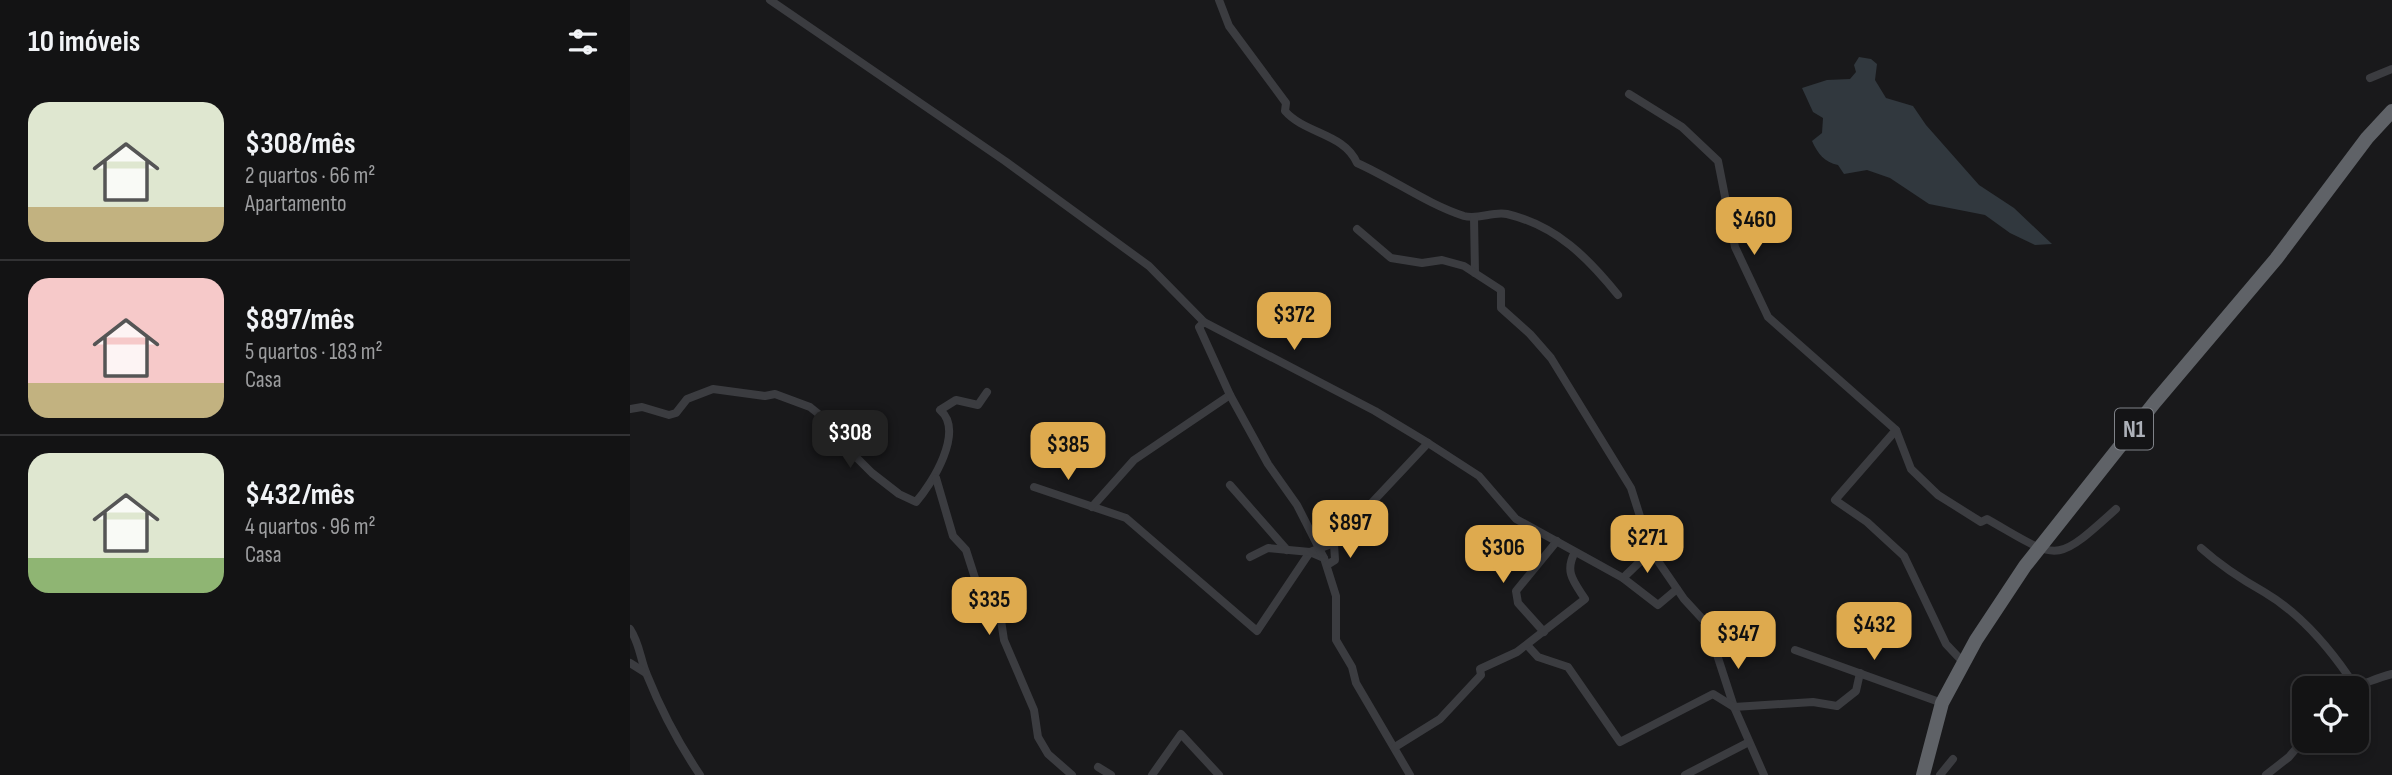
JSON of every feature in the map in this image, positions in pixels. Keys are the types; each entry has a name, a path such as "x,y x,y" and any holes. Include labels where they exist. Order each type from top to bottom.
{"highway":[{"name":"N1","path":"1923,775 1942,703 1963,662 2039,549 2155,402 2276,259 2367,138 2392,111"}],"street":[{"path":"770,0 1005,161 1149,266 1204,322 1375,411 1428,443 1479,476 1516,519 1623,578 1658,605 1677,589"},
{"path":"1219,0 1229,26 1286,103 1285,111 1292,119 1339,142 1353,153 1357,163 1394,179 1429,200 1474,217 1507,215 1559,237 1587,256 1618,295"},
{"path":"2370,78 2392,69"},
{"path":"1629,94 1682,127 1718,161 1735,247 1768,317 1896,430 1911,469 1938,495 1981,522 1987,519 2039,549 2060,553 2078,543 2116,509"},
{"path":"1474,217 1475,273"},
{"path":"1357,229 1391,258 1422,263 1442,260 1475,273 1501,290 1500,308 1530,334 1551,358 1631,488 1651,551 1677,589 1707,624 1734,707 1764,775"},
{"path":"1204,322 1199,327 1230,395 1268,464 1297,505 1324,558 1336,596 1336,640 1352,667 1356,683 1410,775"},
{"path":"630,409 642,407 669,415 676,413 687,399 713,389 765,396 775,394 810,407 841,432 852,453 872,472 916,502 936,478 949,436 949,426 940,410 956,400 978,405 987,391"},
{"path":"1092,507 1134,460 1230,395"},
{"path":"1896,430 1835,500 1867,522 1904,556 1945,644 1963,662"},
{"path":"1324,558 1334,543 1428,443"},
{"path":"936,478 953,536 967,550 975,578 1001,620 1004,640 1034,709 1038,737 1048,754 1072,775"},
{"path":"1230,485 1287,550"},
{"path":"1034,487 1126,518 1257,631 1310,552"},
{"path":"1544,632 1518,603 1516,591 1557,541"},
{"path":"1250,557 1268,548 1310,552 1335,560 1337,548 1334,543"},
{"path":"2201,548 2222,567 2264,592 2329,649 2348,676"},
{"path":"1623,578 1651,551"},
{"path":"1395,747 1440,719 1481,675 1480,669 1527,645 1585,599 1570,574 1569,563 1575,552"},
{"path":"630,629 639,642 646,673 682,747 700,775"},
{"path":"1527,645 1538,657 1568,667 1620,742 1713,694 1734,707 1812,702 1838,706 1856,691 1860,673"},
{"path":"1794,650 1942,703"},
{"path":"630,663 646,673"},
{"path":"2369,682 2392,674"},
{"path":"1152,775 1181,734 1219,775"},
{"path":"1685,775 1749,742"},
{"path":"2266,775 2292,753"},
{"path":"1940,775 1953,759"},
{"path":"1098,767 1111,775"}],"shaded area":[{"path":"1859,57 1871,59 1877,64 1875,80 1886,98 1913,106 1926,125 1979,185 2014,208 2052,244 2035,245 2010,233 1985,215 1929,204 1890,178 1867,170 1844,174 1838,165 1822,157 1812,141 1822,133 1823,118 1813,112 1802,88 1827,80 1850,79 1856,72 1854,65"}]}
